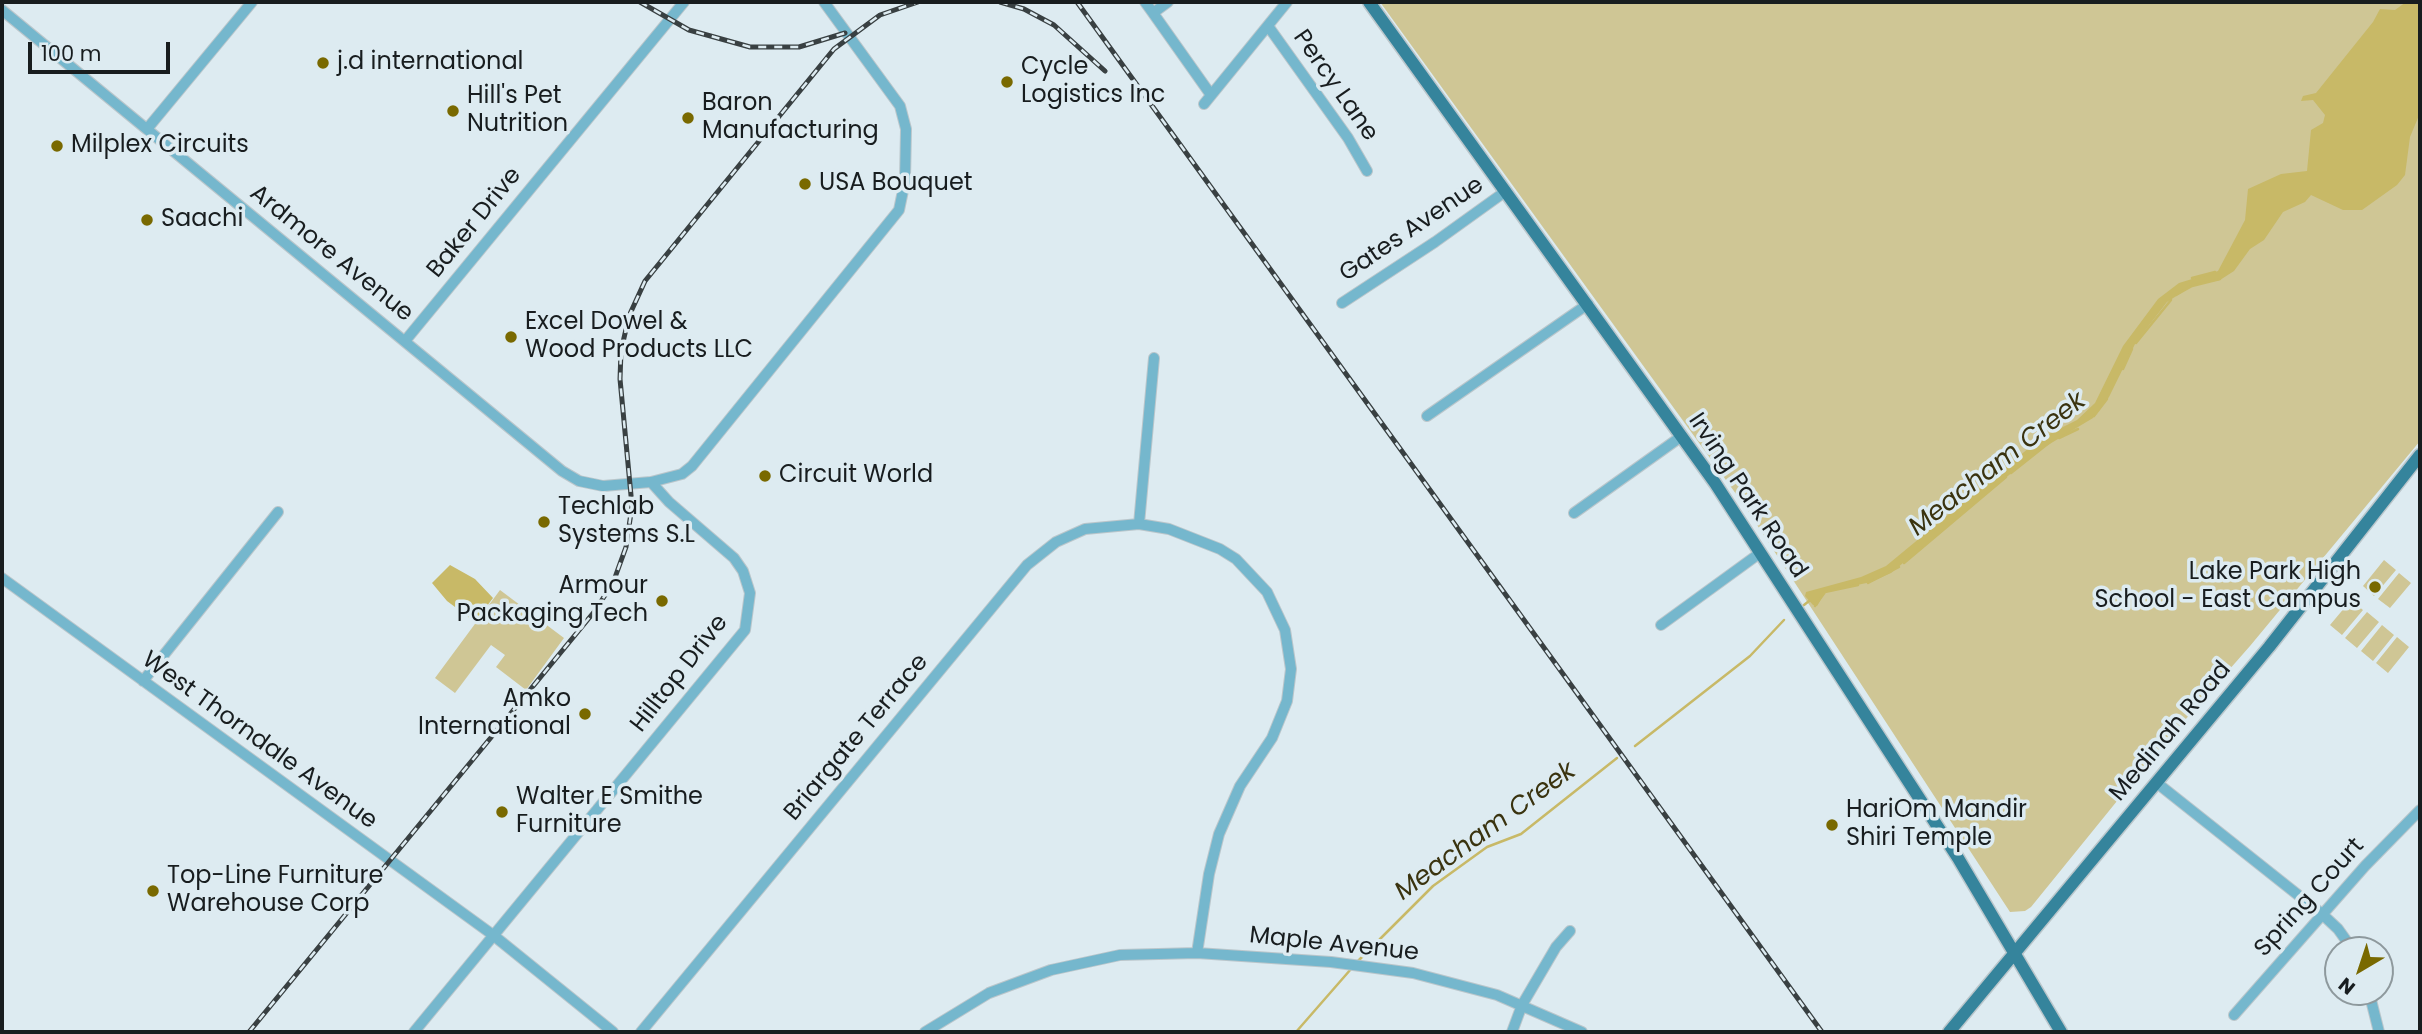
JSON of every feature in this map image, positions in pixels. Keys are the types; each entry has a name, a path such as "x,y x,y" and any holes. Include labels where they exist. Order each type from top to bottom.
{"main road":[{"name":"Irving Park Road","path":"1369,2 1682,436 1958,858 2062,1032"},
{"name":"Medinah Road","path":"1949,1032 2157,783 2420,456"}],"street":[{"path":"147,129 252,2"},
{"name":"Baker Drive","path":"405,341 684,2"},
{"path":"651,482 682,474 692,466 891,224 899,210 904,192 906,129 900,106 824,2"},
{"path":"1145,2 1212,95"},
{"path":"1153,13 1168,2"},
{"path":"1205,104 1287,2"},
{"name":"Ardmore Avenue","path":"2,10 562,471 579,481 603,486 651,482"},
{"name":"Percy Lane","path":"1268,26 1348,138 1367,171"},
{"name":"Gates Avenue","path":"1342,303 1435,243 1506,191"},
{"path":"1427,416 1588,303"},
{"path":"1139,524 1154,358"},
{"path":"1574,513 1682,436"},
{"name":"Hilltop Drive","path":"414,1032 745,630 750,593 743,571 734,558 669,502 651,482"},
{"path":"143,681 278,512"},
{"name":"Briargate Terrace","path":"641,1032 1027,565 1056,541 1085,529 1139,524 1180,533 1212,545 1236,559 1273,601 1285,630 1291,669 1287,701 1277,728 1240,786 1219,834 1209,874 1197,953"},
{"path":"1661,625 1760,552"},
{"name":"West Thorndale Avenue","path":"2,579 493,935 613,1032"},
{"path":"2157,783 2322,914 2343,936"},
{"name":"Spring Court","path":"2234,1015 2322,914 2420,810"},
{"path":"1512,1032 1522,1005 1556,947 1570,931"},
{"name":"Maple Avenue","path":"925,1032 989,993 1051,970 1120,956 1197,953 1341,963 1453,982 1522,1005 1582,1032"},
{"path":"2372,1006 2379,1032"}],"shaded area":[{"path":"1380,2 2420,2 2420,441 2250,646 2156,753 2031,907 2025,911 2010,912 1744,505"},
{"path":"2406,2 2420,2 2420,113 2410,137 2405,175 2397,185 2362,210 2343,210 2311,195 2305,202 2283,212 2264,240 2250,249 2234,271 2220,280 2192,286 2167,302 2136,342 2109,397 2093,418 2038,451 1891,573 1871,582 1825,592 1817,606 1813,605 1805,596 1806,592 1861,577 1886,566 2041,438 2077,420 2095,403 2123,346 2158,299 2179,283 2218,271 2245,220 2248,189 2281,174 2307,171 2311,130 2323,123 2325,115 2313,100 2301,101 2303,96 2316,93 2373,22 2380,9 2395,10"},
{"path":"2384,560 2396,570 2374,596 2363,586"},
{"path":"450,565 475,579 493,598 475,622 447,601 432,583"},
{"path":"2399,573 2411,583 2390,608 2378,599"},
{"path":"500,590 564,638 526,690 496,667 505,655 491,645 455,693 435,678"},
{"path":"2351,600 2363,610 2342,635 2330,625"},
{"path":"2367,612 2379,622 2357,648 2345,638"},
{"path":"2382,625 2394,635 2373,661 2361,651"},
{"path":"2397,637 2409,647 2388,673 2376,663"}],"waterway":[{"name":"Meacham Creek","path":"2192,278 2215,272"},
{"name":"Meacham Creek","path":"2176,295 2192,286 2220,279"},
{"name":"Meacham Creek","path":"2136,343 2171,300"},
{"name":"Meacham Creek","path":"2123,369 2132,349"},
{"name":"Meacham Creek","path":"2094,416 2107,399"},
{"name":"Meacham Creek","path":"2059,438 2078,429"},
{"name":"Meacham Creek","path":"2011,473 2050,442"},
{"name":"Meacham Creek","path":"1904,563 2006,477"},
{"name":"Meacham Creek","path":"1868,583 1899,567"},
{"name":"Meacham Creek","path":"1815,606 1825,592 1858,585"},
{"name":"Meacham Creek","path":"1804,605 1809,601"},
{"name":"Meacham Creek","path":"1635,746 1750,656 1784,620"},
{"name":"Meacham Creek","path":"1358,961 1433,886 1487,847 1521,834 1617,758"},
{"name":"Meacham Creek","path":"1296,1032 1351,969"}],"railway":[{"path":"640,2 689,30 750,47 799,47 845,33"},
{"path":"249,1032 594,612 613,583 626,547 632,506 620,379 621,351 629,316 645,281 834,49 880,15 918,2"},
{"path":"1000,2 1024,9 1054,25 1105,71"},
{"path":"1077,2 1822,1032"}],"place":[{"name":"j.d international","path":"323,63"},
{"name":"Cycle Logistics Inc","path":"1007,82"},
{"name":"Hill's Pet Nutrition","path":"453,111"},
{"name":"Baron Manufacturing","path":"688,118"},
{"name":"Milplex Circuits","path":"57,146"},
{"name":"USA Bouquet","path":"805,184"},
{"name":"Saachi","path":"147,220"},
{"name":"Excel Dowel & Wood Products LLC","path":"511,337"},
{"name":"Circuit World","path":"765,476"},
{"name":"Techlab Systems S.L","path":"544,522"},
{"name":"Lake Park High School - East Campus","path":"2375,587"},
{"name":"Armour Packaging Tech","path":"662,601"},
{"name":"Amko International","path":"585,714"},
{"name":"Walter E Smithe Furniture","path":"502,812"},
{"name":"HariOm Mandir Shiri Temple","path":"1832,825"},
{"name":"Top-Line Furniture Warehouse Corp","path":"153,891"}]}
